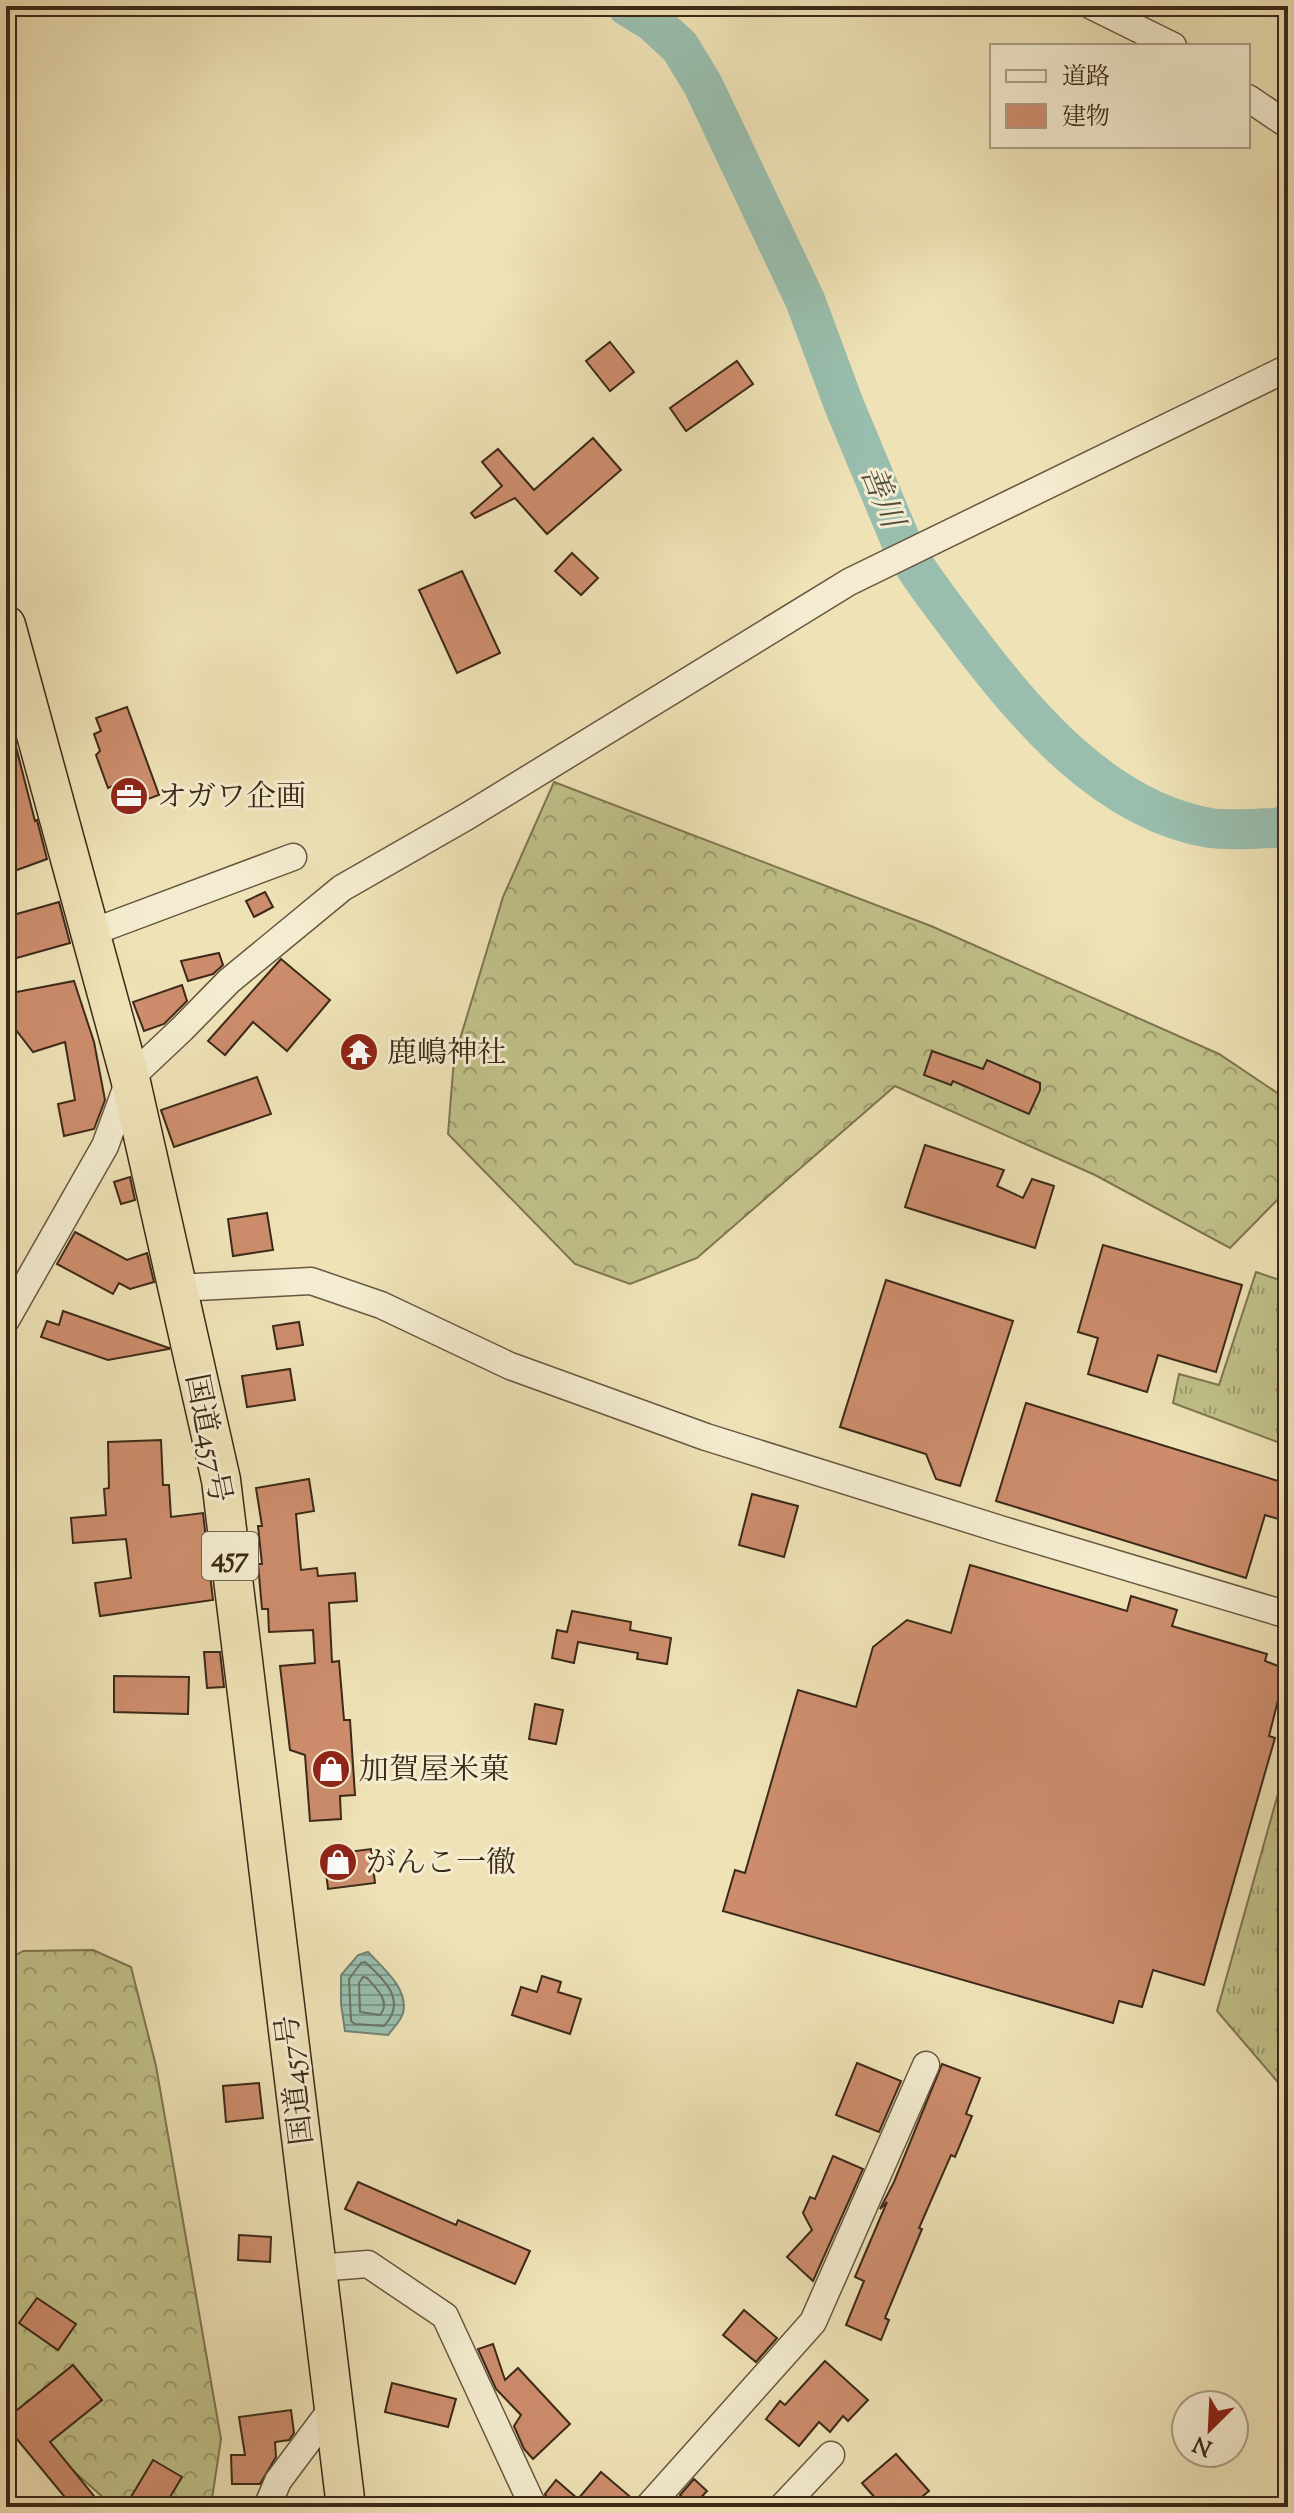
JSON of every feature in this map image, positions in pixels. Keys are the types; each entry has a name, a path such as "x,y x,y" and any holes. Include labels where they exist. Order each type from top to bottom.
{"highway":[{"name":"国道457号","path":"6,625 130,1078 221,1480 346,2507"}],"street":[{"path":"1092,6 1169,44"},
{"path":"1250,99 1288,125"},
{"path":"6,1320 105,1146 130,1078 229,981 342,888 466,817 849,582 1288,368"},
{"path":"90,933 293,857"},
{"path":"177,1288 311,1281 381,1305 510,1366 706,1437 1018,1535 1288,1615"},
{"path":"648,2507 813,2322 926,2065"},
{"path":"317,2268 368,2264 445,2316 536,2507"},
{"path":"267,2507 278,2481 334,2406"},
{"path":"782,2507 831,2455"}],"green space":[{"path":"554,782 931,926 1219,1054 1288,1100 1288,1189 1230,1248 1095,1175 895,1086 697,1258 630,1284 575,1264 448,1134 454,1059 503,897"},
{"path":"1256,1272 1288,1283 1288,1446 1173,1403 1179,1374 1219,1385"},
{"path":"1283,1776 1288,1778 1288,2094 1217,2011"},
{"path":"93,1950 131,1967 156,2066 221,2439 212,2499 204,2507 114,2507 60,2459 6,2401 6,1961 23,1951"}],"water":[{"path":"368,1952 399,1987 404,2004 399,2022 388,2035 345,2031 341,1975 358,1955"}],"building":[{"path":"610,342 634,372 610,391 586,361"},
{"path":"737,361 753,384 686,431 670,408"},
{"path":"593,438 621,470 547,534 515,498 475,518 471,513 502,486 482,462 498,449 534,490"},
{"path":"572,553 598,578 581,595 555,571"},
{"path":"462,571 500,653 457,673 419,590"},
{"path":"127,707 159,795 126,807 117,784 108,788 96,755 100,751 94,734 101,731 96,718"},
{"path":"6,708 47,859 6,874 6,831 11,829 6,809"},
{"path":"265,892 273,907 254,917 246,901"},
{"path":"59,902 70,943 6,961 6,917"},
{"path":"219,953 223,965 213,974 188,981 181,961"},
{"path":"281,959 330,1000 287,1051 253,1022 225,1055 208,1041"},
{"path":"74,981 94,1042 105,1100 94,1129 64,1136 58,1104 75,1100 65,1042 33,1052 6,1017 6,994"},
{"path":"182,985 187,1001 164,1024 144,1031 133,1002"},
{"path":"932,1051 983,1069 987,1060 1040,1083 1029,1114 953,1081 951,1085 924,1075"},
{"path":"257,1077 271,1114 174,1147 161,1110"},
{"path":"925,1145 1004,1170 997,1186 1023,1198 1032,1179 1054,1186 1035,1248 905,1207"},
{"path":"130,1177 135,1200 121,1204 114,1182"},
{"path":"267,1213 273,1250 233,1256 228,1219"},
{"path":"75,1232 127,1260 147,1253 154,1282 130,1289 119,1283 113,1294 57,1264"},
{"path":"1103,1245 1242,1285 1216,1372 1158,1355 1147,1392 1088,1374 1098,1338 1078,1332"},
{"path":"886,1280 1013,1321 960,1486 936,1479 926,1454 840,1427"},
{"path":"63,1311 169,1349 108,1360 41,1337 47,1321 59,1325"},
{"path":"299,1322 303,1345 277,1349 273,1326"},
{"path":"290,1369 295,1400 247,1407 242,1376"},
{"path":"1026,1403 1288,1484 1288,1522 1265,1515 1246,1578 996,1501"},
{"path":"161,1440 163,1485 169,1485 171,1517 203,1513 213,1600 100,1616 95,1583 131,1578 126,1539 73,1543 71,1518 106,1515 104,1489 109,1488 108,1442"},
{"path":"309,1479 314,1511 296,1514 301,1570 317,1568 318,1576 355,1573 357,1601 329,1603 332,1662 339,1661 344,1720 350,1720 355,1795 340,1796 341,1819 310,1821 305,1755 290,1750 280,1666 315,1663 313,1630 269,1632 268,1609 262,1609 258,1526 262,1526 256,1488"},
{"path":"752,1494 798,1506 784,1557 739,1545"},
{"path":"970,1565 1127,1611 1131,1596 1177,1610 1172,1626 1267,1654 1265,1661 1286,1669 1269,1736 1275,1738 1204,1985 1153,1970 1142,2007 1119,2001 1113,2023 723,1911 735,1870 745,1873 798,1690 856,1707 873,1647 907,1620 951,1633"},
{"path":"572,1611 631,1622 630,1630 671,1638 667,1664 637,1659 638,1653 578,1642 574,1663 552,1658 557,1630 567,1632"},
{"path":"204,1652 220,1652 224,1687 207,1688"},
{"path":"114,1676 189,1677 188,1714 114,1712"},
{"path":"535,1704 563,1710 556,1744 529,1739"},
{"path":"371,1849 375,1883 328,1889 324,1855"},
{"path":"542,1976 561,1982 558,1992 581,1999 570,2034 512,2015 521,1987 537,1992"},
{"path":"857,2063 901,2081 879,2132 836,2115"},
{"path":"942,2064 980,2078 966,2114 972,2116 919,2228 922,2229 885,2318 889,2320 881,2340 846,2325 864,2281 855,2277 887,2202 880,2209"},
{"path":"259,2083 263,2118 226,2122 223,2086"},
{"path":"833,2156 863,2169 813,2281 787,2257 812,2230 803,2213 810,2197 815,2199"},
{"path":"358,2182 456,2225 458,2220 530,2251 515,2284 345,2209"},
{"path":"239,2235 271,2237 270,2262 238,2260"},
{"path":"37,2298 76,2324 58,2350 19,2323"},
{"path":"744,2310 777,2338 756,2362 723,2335"},
{"path":"493,2344 505,2380 518,2368 570,2424 533,2459 524,2449 514,2426 521,2415 496,2389 478,2349"},
{"path":"825,2361 868,2400 848,2421 843,2416 830,2432 819,2422 799,2446 766,2419 780,2401 785,2405"},
{"path":"73,2365 102,2400 50,2442 94,2496 80,2507 73,2507 6,2426 6,2419"},
{"path":"392,2383 456,2399 448,2427 385,2412"},
{"path":"291,2410 294,2433 289,2440 275,2442 276,2457 260,2484 232,2484 231,2455 245,2455 239,2417"},
{"path":"896,2454 929,2491 910,2507 883,2507 862,2483"},
{"path":"153,2460 182,2477 164,2507 125,2507"},
{"path":"601,2472 634,2500 632,2507 553,2507 545,2494 556,2480 578,2499"},
{"path":"694,2479 707,2491 693,2506 680,2495"}],"waterway":[{"name":"善川","path":"627,6 653,22 680,47 703,85 805,300 844,405 905,551 986,662 1039,725 1069,754 1135,801 1171,818 1210,828 1278,828 1288,824"}],"place":[{"name":"オガワ企画","path":"129,796"},
{"name":"鹿嶋神社","path":"359,1052"},
{"name":"加賀屋米菓","path":"331,1769"},
{"name":"がんこ一徹","path":"338,1862"}]}
